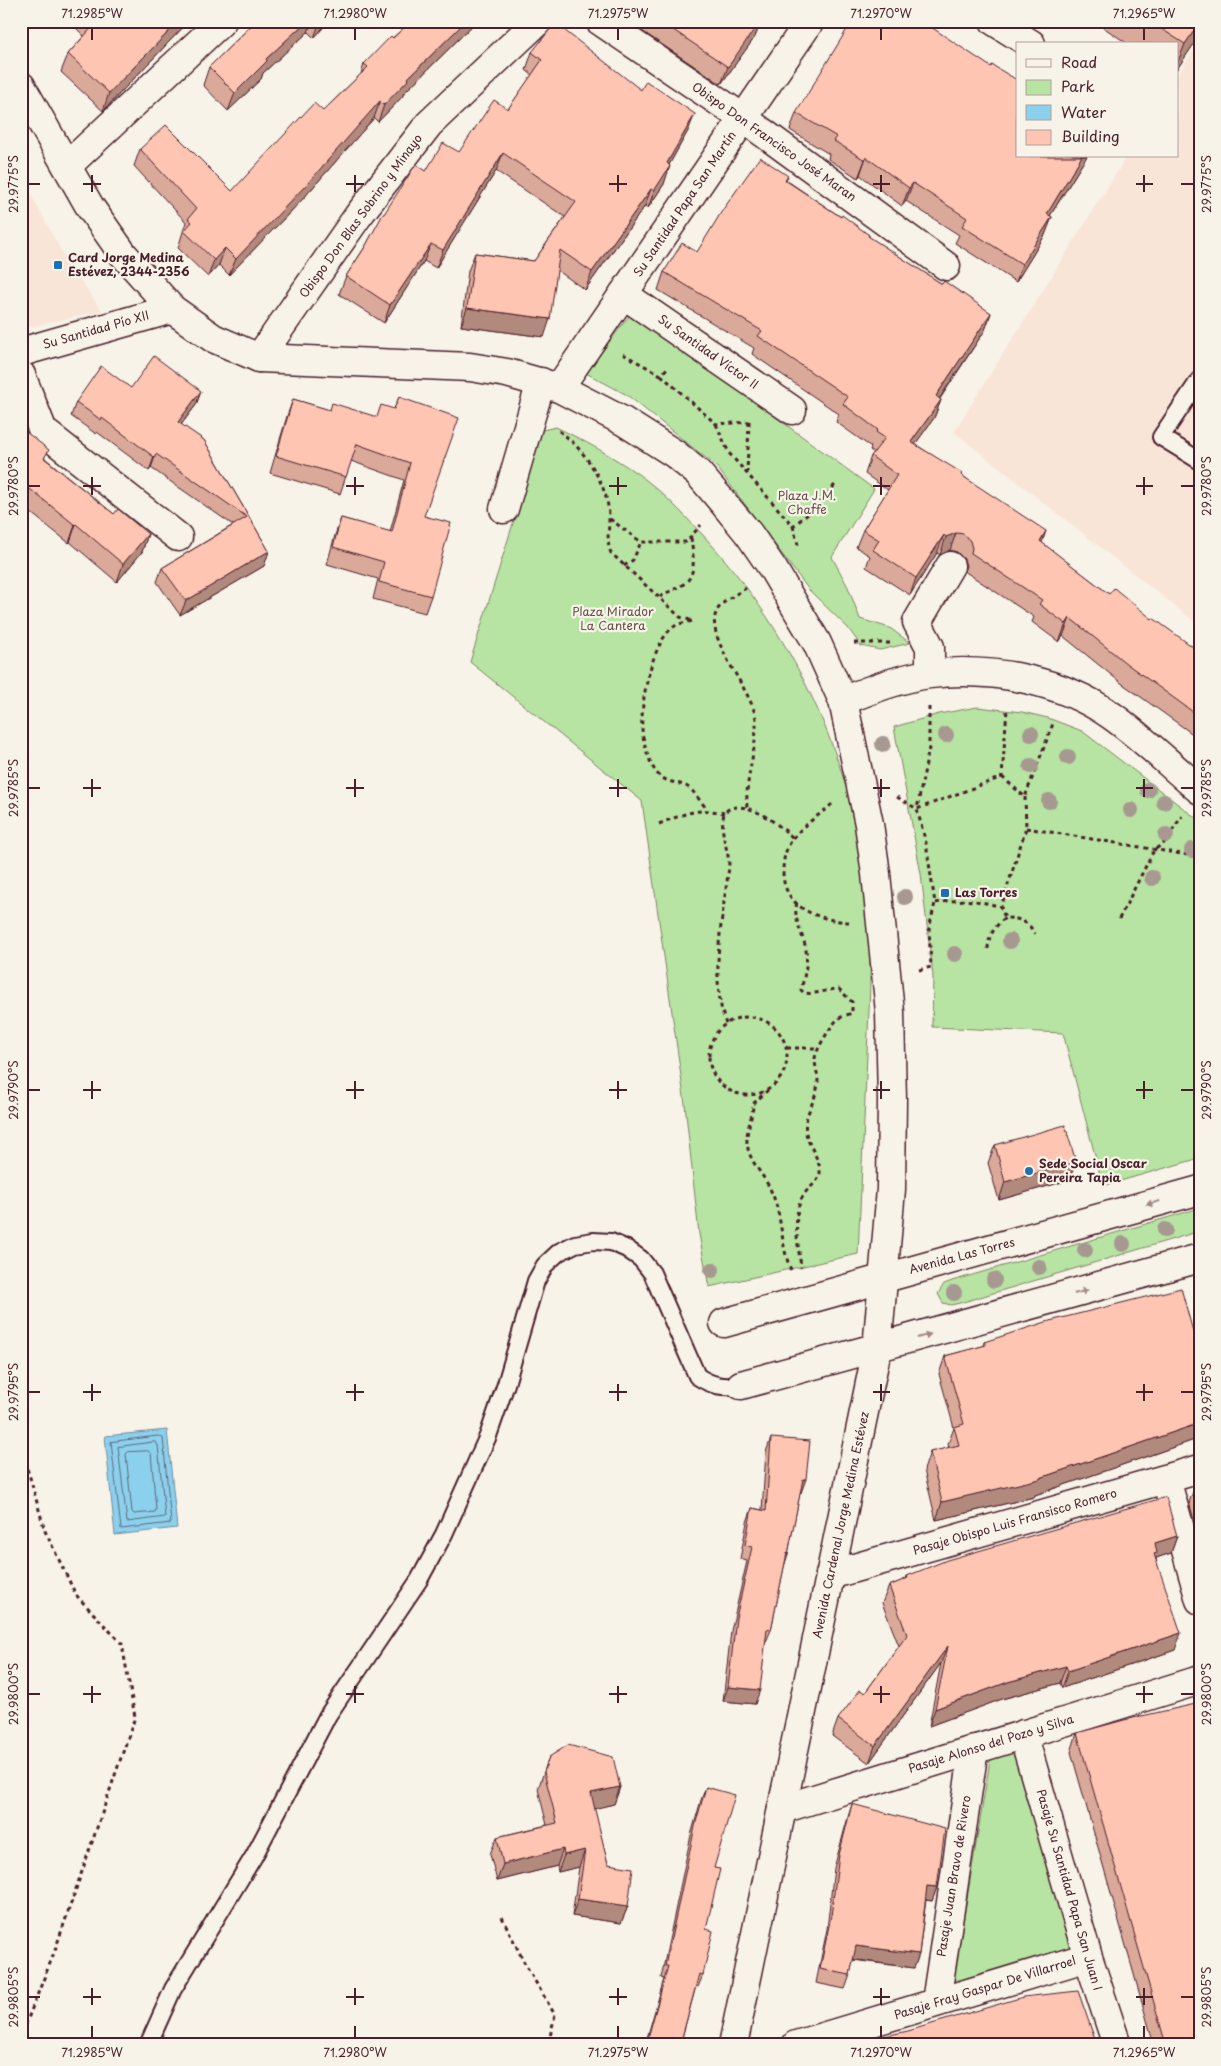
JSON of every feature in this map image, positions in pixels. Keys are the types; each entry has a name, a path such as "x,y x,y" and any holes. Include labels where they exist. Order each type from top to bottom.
{"street":[{"path":"67,166 222,21"},
{"name":"Obispo Don Blas Sobrino y Minayo","path":"259,358 358,216 429,124 538,21"},
{"name":"Obispo Don Francisco José Maran","path":"600,21 743,118 946,266"},
{"name":"Su Santidad Papa San Martín","path":"504,509 532,412 550,385 594,338 810,21"},
{"path":"994,21 1028,42"},
{"name":"Avenida Cardenal Jorge Medina Estévez","path":"21,86 90,207 123,254 172,309 213,338 259,358 470,367 550,385 594,404 648,435 675,454 698,473 749,534 773,569 817,643 843,701 869,824 887,979 892,1100 891,1189 884,1277 877,1349 733,2045"},
{"name":"Su Santidad Víctor II","path":"624,294 792,410"},
{"name":"Su Santidad Pío XII","path":"21,352 172,309"},
{"path":"21,375 43,431 178,537"},
{"path":"930,674 930,647 917,622 950,566"},
{"path":"843,701 870,689 930,674 956,672 1009,676 1065,692 1112,716 1200,790"},
{"name":"Avenida Las Torres","path":"724,1323 1200,1190"},
{"path":"741,1385 877,1349 1200,1258"},
{"name":"Pasaje Obispo Luis Fransisco Romero","path":"830,1575 1200,1470"},
{"path":"1166,1479 1200,1600"},
{"name":"Pasaje Alonso del Pozo y Silva","path":"782,1809 1200,1680"},
{"name":"Pasaje Su Santidad Papa San Juan I","path":"1023,1734 1088,1957 1117,2045"},
{"name":"Pasaje Juan Bravo de Rivero","path":"936,2002 974,1750"},
{"name":"Pasaje Fray Gaspar De Villarroel","path":"796,2045 1088,1957"}],"lane":[{"path":"1200,379 1161,438 1200,461"},
{"path":"148,2045 173,1989 254,1856 328,1715 419,1580 444,1534 488,1436 506,1384 536,1280 545,1265 559,1252 575,1244 593,1241 611,1242 627,1249 641,1259 652,1273 697,1376 707,1383 717,1386 729,1388 741,1385"}],"path":[{"path":"594,338 661,375 716,424 729,453 793,526 800,552"},
{"path":"661,375 692,340"},
{"path":"747,474 749,422 769,394"},
{"path":"532,412 572,440 584,454 594,471 604,495 609,518 607,544 611,554 680,617 694,621 676,625 664,637 654,655 642,729 654,769 665,780 688,787 707,809"},
{"path":"716,424 749,422"},
{"path":"793,526 823,502 836,483"},
{"path":"609,518 641,542 686,542 721,500"},
{"path":"660,597 690,578 692,571 691,536"},
{"path":"624,566 633,560 641,542"},
{"path":"747,808 748,775 757,720 726,655 714,619 717,610 722,604 773,569"},
{"path":"849,636 854,643 910,643 930,647"},
{"path":"887,979 931,967 929,929 936,903 926,843 916,808 929,748 930,674"},
{"path":"1002,777 1009,676"},
{"path":"1005,918 1001,907 1026,828 1026,797 1065,692"},
{"path":"859,775 842,796 793,838 785,852 783,880 787,894 816,915 837,921 882,923"},
{"path":"916,808 1002,777"},
{"path":"1002,777 1026,797"},
{"path":"1119,919 1154,850 1164,843 1200,790"},
{"path":"659,824 707,809 724,813 732,808 747,808 768,818 793,838"},
{"path":"724,813 722,835 729,859 729,867 720,928 718,984 726,1024"},
{"path":"1026,828 1200,857"},
{"path":"936,903 952,900 978,900 1001,907"},
{"path":"797,903 796,913 807,960 801,990 804,994 809,994 829,989 839,989 852,1002 852,1013 838,1019 819,1048 815,1058 818,1088 805,1123 808,1143 819,1165 820,1172 818,1178 800,1201 797,1225 805,1300"},
{"path":"988,949 988,944 996,926 1005,918 1019,918 1031,926 1036,934"},
{"path":"768,1090 750,1094 732,1091 722,1085 714,1075 710,1064 709,1052 712,1040 726,1024 740,1018 752,1017 764,1020 782,1036 787,1048 784,1072 777,1082 753,1104 753,1115 748,1128 747,1144 753,1162 771,1190 780,1222 784,1254 805,1300"},
{"path":"787,1048 819,1048"},
{"path":"21,1454 30,1474 45,1531 76,1595 122,1644 135,1717 54,1953 21,2036"},
{"path":"502,1918 525,1964 555,2015 548,2045"}],"shaded area":[{"path":"1200,40 1200,626 954,432 1126,158 1178,158 1178,74"},
{"path":"21,176 64,256 102,311 21,329"}],"green space":[{"name":"Plaza J.M. Chaffe","path":"632,312 874,489 832,557 848,587 860,619 890,628 910,643 880,650 861,646 848,628 809,590 716,466 627,395 586,373"},
{"name":"Plaza Mirador La Cantera","path":"556,427 588,443 647,480 701,533 736,573 767,617 794,662 818,710 837,760 853,811 863,864 870,934 869,1003 858,1254 709,1287 699,1234 685,1104 642,801 470,662 542,430"},
{"path":"977,707 1022,712 1048,718 1082,731 1200,821 1200,1158 1103,1186 1063,1033 932,1027 933,976 921,874 894,727 939,714"},
{"path":"1200,1208 1200,1231 960,1303 951,1305 943,1303 938,1294 944,1284 952,1281"},
{"path":"1013,1751 1070,1948 953,1983 990,1760"}],"water":[{"path":"167,1430 177,1528 115,1535 105,1436"}],"building":[{"path":"94,21 179,21 109,93 68,54 96,23"},
{"path":"256,21 307,21 266,59 267,61 235,93 209,67"},
{"path":"411,21 466,21 407,79 384,105 380,101 307,184 236,259 225,248 214,260 184,231 192,222 188,219 196,209 140,149 166,125 232,191 314,103 323,111 368,67 364,64 391,36 393,38"},
{"path":"660,21 760,21 728,67"},
{"path":"852,21 922,21 991,67 992,65 1016,79 1016,158 1081,158 1047,214 1052,217 1022,264 962,226 967,218 913,183 909,188 866,157 865,160 834,141 837,137 796,113"},
{"path":"1149,21 1200,21 1200,22 1185,44"},
{"path":"555,23 641,90 646,81 695,114 667,163 670,166 654,191 651,189 592,272 560,250 550,319 467,308 475,253 534,261 576,202 503,153 443,250 431,244 390,305 346,276 416,164 426,171 443,143 459,152 494,100 508,109 542,60 532,52"},
{"path":"760,157 788,176 785,180 841,217 842,215 868,236 942,284 944,281 991,313 936,396 941,400 911,442 962,473 961,475 1046,531 1040,541 1109,594 1114,588 1152,619 1200,652 1200,717 1127,664 1070,618 1066,624 1039,604 1042,600 971,553 970,541 964,534 956,533 946,537 944,535 916,578 873,550 879,540 863,530 897,475 871,456 885,438 876,432 878,430 843,404 848,397 758,336 762,331 664,272 682,243 697,252 722,211"},
{"path":"154,356 201,391 178,422 204,440 269,551 186,601 162,568 247,517 156,454 154,457 102,418 101,420 76,402 101,366 131,388"},
{"path":"399,397 459,418 424,516 451,523 431,596 379,582 384,562 333,547 341,518 392,532 410,463 357,444 346,477 276,456 293,399 330,410 332,403 377,417 381,405 394,409"},
{"path":"21,428 49,450 44,458 114,514 118,509 148,534 123,564 76,524 21,482"},
{"path":"1065,1125 1076,1162 1005,1182 995,1145"},
{"path":"1181,1288 1200,1357 1200,1423 1040,1479 942,1502 930,1452 959,1445 954,1427 964,1424 945,1356 986,1345 984,1342 1046,1322"},
{"path":"771,1438 810,1441 806,1479 803,1479 771,1630 767,1629 760,1690 728,1687 736,1618 752,1547 745,1545 752,1508 766,1511"},
{"path":"1200,1482 1200,1499 1196,1484"},
{"path":"1166,1497 1177,1536 1155,1543 1157,1553 1154,1554 1181,1633 1068,1671 1066,1666 1008,1682 935,1709 948,1646 875,1746 838,1719 860,1690 865,1693 907,1635 889,1586 908,1578 907,1576 947,1560"},
{"path":"1200,1703 1200,2037 1166,2045 1077,1733"},
{"path":"568,1745 613,1757 620,1787 591,1793 608,1864 633,1868 628,1906 578,1899 585,1850 564,1855 563,1849 503,1864 497,1837 557,1823 544,1772 549,1757"},
{"path":"706,1787 735,1795 714,1868 720,1869 706,1929 713,1931 703,1975 699,1974 680,2045 646,2045 668,1966 665,1966 696,1822"},
{"path":"852,1804 945,1829 937,1887 927,1886 919,1954 856,1946 850,1975 820,1969 831,1916 839,1855"},
{"path":"1078,1991 1097,2045 843,2045 908,2031 1023,1997"}],"place":[{"name":"Card Jorge Medina Estévez, 2344-2356","path":"58,265"},
{"name":"Las Torres","path":"945,893"},
{"name":"Sede Social Oscar Pereira Tapia","path":"1029,1171"}]}
